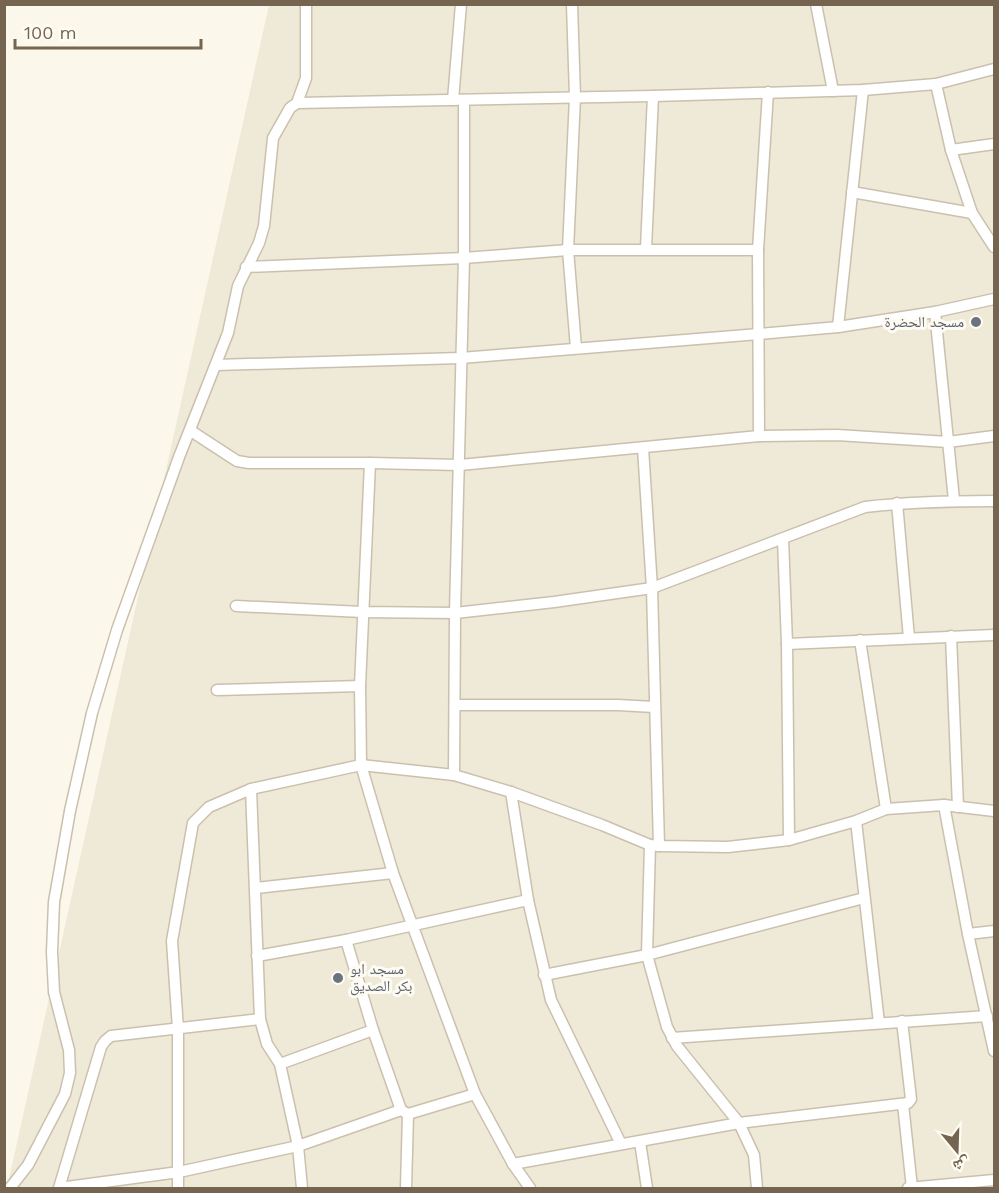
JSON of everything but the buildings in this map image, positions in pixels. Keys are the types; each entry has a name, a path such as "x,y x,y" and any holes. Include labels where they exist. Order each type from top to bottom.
{"street":[{"path":"297,103 306,78 306,4"},
{"path":"454,775 455,613 464,258 458,100 460,4"},
{"path":"572,4 575,97 568,250 576,348"},
{"path":"816,4 833,91"},
{"path":"10,1188 28,1165 65,1094 70,1073 69,1050 54,992 54,902 92,713 111,651 179,457 228,333 238,286 259,243 264,226 273,138 290,108 297,103 863,90 936,84 994,69"},
{"path":"936,84 951,150 972,213 994,247"},
{"path":"838,327 863,90"},
{"path":"759,436 758,250 768,92"},
{"path":"646,248 654,96"},
{"path":"951,150 994,144"},
{"path":"852,192 972,213"},
{"path":"246,267 464,258 568,250 646,248 758,250"},
{"path":"216,365 461,358 759,334 838,327 935,312 994,299"},
{"path":"935,312 943,371 954,500"},
{"path":"191,431 237,461 249,463 459,465 759,436 837,435 948,442 994,436"},
{"path":"643,448 652,588 654,707 654,845 647,955 667,1028 672,1038 739,1123 754,1155 757,1188"},
{"path":"370,463 362,612 361,765 393,873 475,1094 513,1164 530,1188"},
{"path":"236,606 362,612 455,613 652,588 865,507 954,500 994,501"},
{"path":"897,503 909,638"},
{"path":"783,539 787,644 789,840"},
{"path":"787,644 994,635"},
{"path":"951,636 958,807"},
{"path":"860,640 886,809"},
{"path":"217,690 360,686"},
{"path":"456,705 654,707"},
{"path":"178,1188 178,1029 172,941 192,823 209,807 251,789 361,765 454,775 511,792 654,845 728,847 789,840 856,821 886,809 944,805 994,811"},
{"path":"251,789 260,1019 267,1044 280,1064 297,1146 302,1188"},
{"path":"511,792 528,900 551,1000 621,1144"},
{"path":"944,805 968,934 994,1051"},
{"path":"856,821 879,1023"},
{"path":"256,888 393,873"},
{"path":"544,975 647,955 864,898"},
{"path":"257,956 346,940 528,900"},
{"path":"968,934 994,931"},
{"path":"346,940 373,1030 404,1112 406,1188"},
{"path":"672,1038 987,1016"},
{"path":"260,1019 111,1036 105,1041 59,1188 178,1172 297,1146 404,1112 475,1094"},
{"path":"513,1164 739,1123 909,1103 911,1098 902,1021"},
{"path":"280,1064 373,1030"},
{"path":"903,1104 910,1188 994,1180"},
{"path":"640,1142 647,1188"}],"shaded area":[{"path":"269,5 994,5 994,1188 7,1188"}],"place":[{"name":"مسجد الحضرة","path":"976,322"},
{"name":"مسجد ابو بكر الصديق","path":"338,978"}]}
